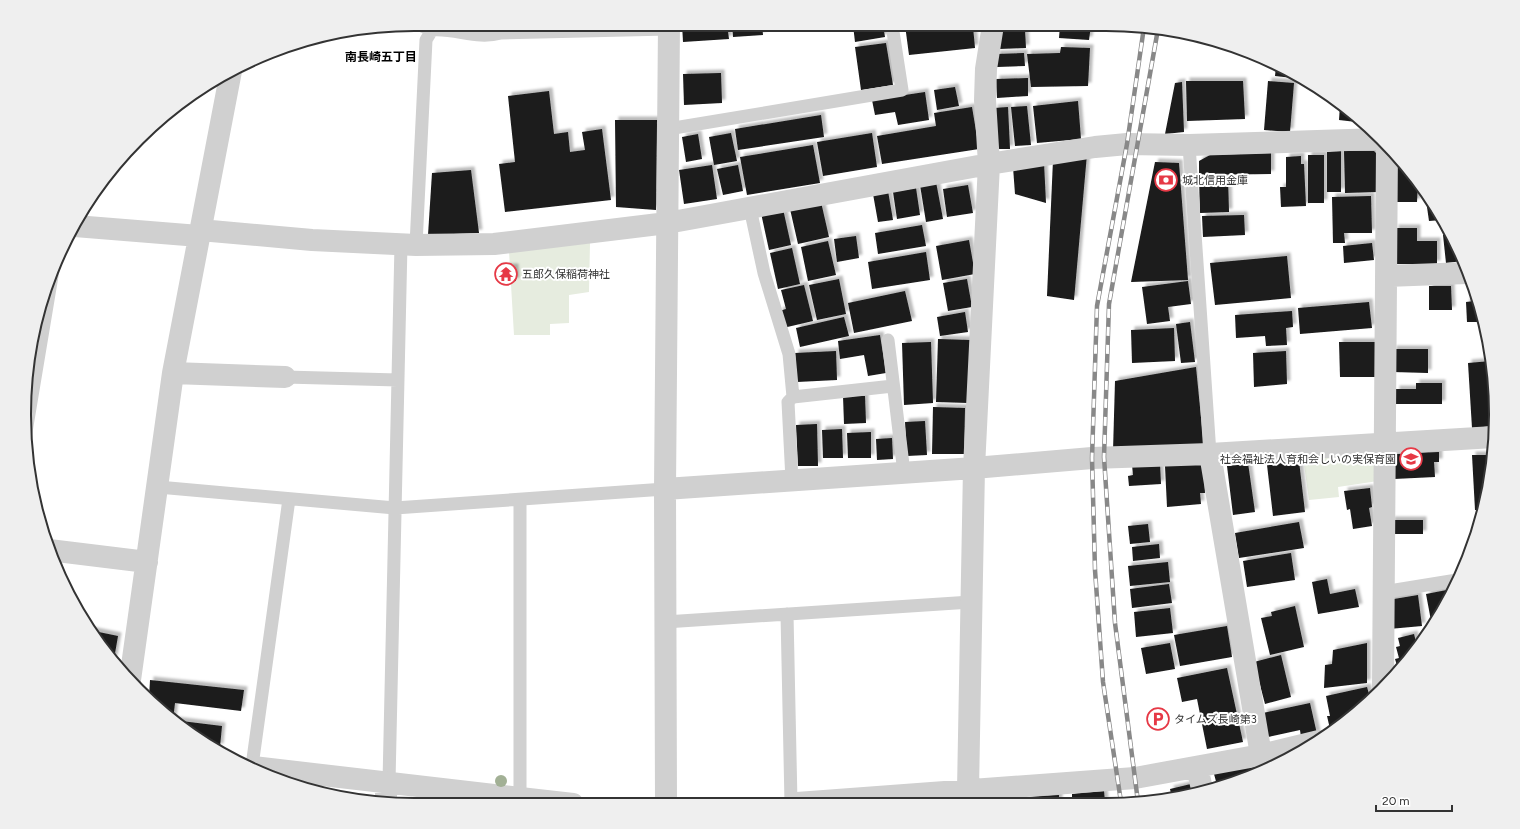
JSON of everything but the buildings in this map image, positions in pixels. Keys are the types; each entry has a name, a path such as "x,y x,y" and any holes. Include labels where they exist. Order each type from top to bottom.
{"street":[{"path":"666,798 665,489 669,31"},
{"path":"968,790 974,468 989,164 985,100 986,69 992,31"},
{"path":"131,673 174,373 199,233 229,79"},
{"path":"80,226 408,245 494,244 667,223 989,164 1120,144 1189,145 1373,139"},
{"path":"1383,679 1387,154"},
{"path":"1386,276 1462,273"},
{"path":"174,373 285,377"},
{"path":"665,489 974,468 1092,458 1210,454 1488,438"},
{"path":"1210,454 1260,755"},
{"path":"56,551 147,562"},
{"path":"906,798 927,797 968,790 1135,778 1260,755 1299,746"},
{"path":"1196,767 1201,786"},
{"path":"281,774 387,782 477,798 520,798"},
{"path":"386,797 387,782"}],"lane":[{"path":"387,782 398,380 426,40 431,31"},
{"path":"454,31 488,37 501,33 549,31"},
{"path":"668,129 902,90 893,31"},
{"path":"1189,145 1210,454"},
{"path":"750,208 764,273 789,354 793,397"},
{"path":"32,398 48,303"},
{"path":"888,340 904,473"},
{"path":"285,377 398,380"},
{"path":"792,480 788,402 793,397 893,386"},
{"path":"158,487 395,508 665,489"},
{"path":"253,762 289,499"},
{"path":"520,500 520,798"},
{"path":"1383,592 1450,581"},
{"path":"665,622 971,602"},
{"path":"787,614 800,798"}],"shaded area":[{"path":"590,243 589,292 569,295 569,323 550,324 550,335 514,335 509,251"},
{"path":"1374,451 1378,481 1338,487 1339,497 1309,500 1303,457"}],"railway":[{"path":"1120,797 1103,682 1095,570 1092,458 1097,306 1127,144 1143,33"},
{"path":"1137,796 1115,623 1104,457 1109,304 1157,34"}],"place":[{"name":"城北信用金庫","path":"1166,180"},
{"name":"五郎久保稲荷神社","path":"506,274"},
{"name":"社会福祉法人育和会しいの実保育園","path":"1411,459"},
{"name":"タイムズ長崎第3","path":"1158,719"}],"district":[{"name":"南長崎五丁目","path":"381,57"}]}
